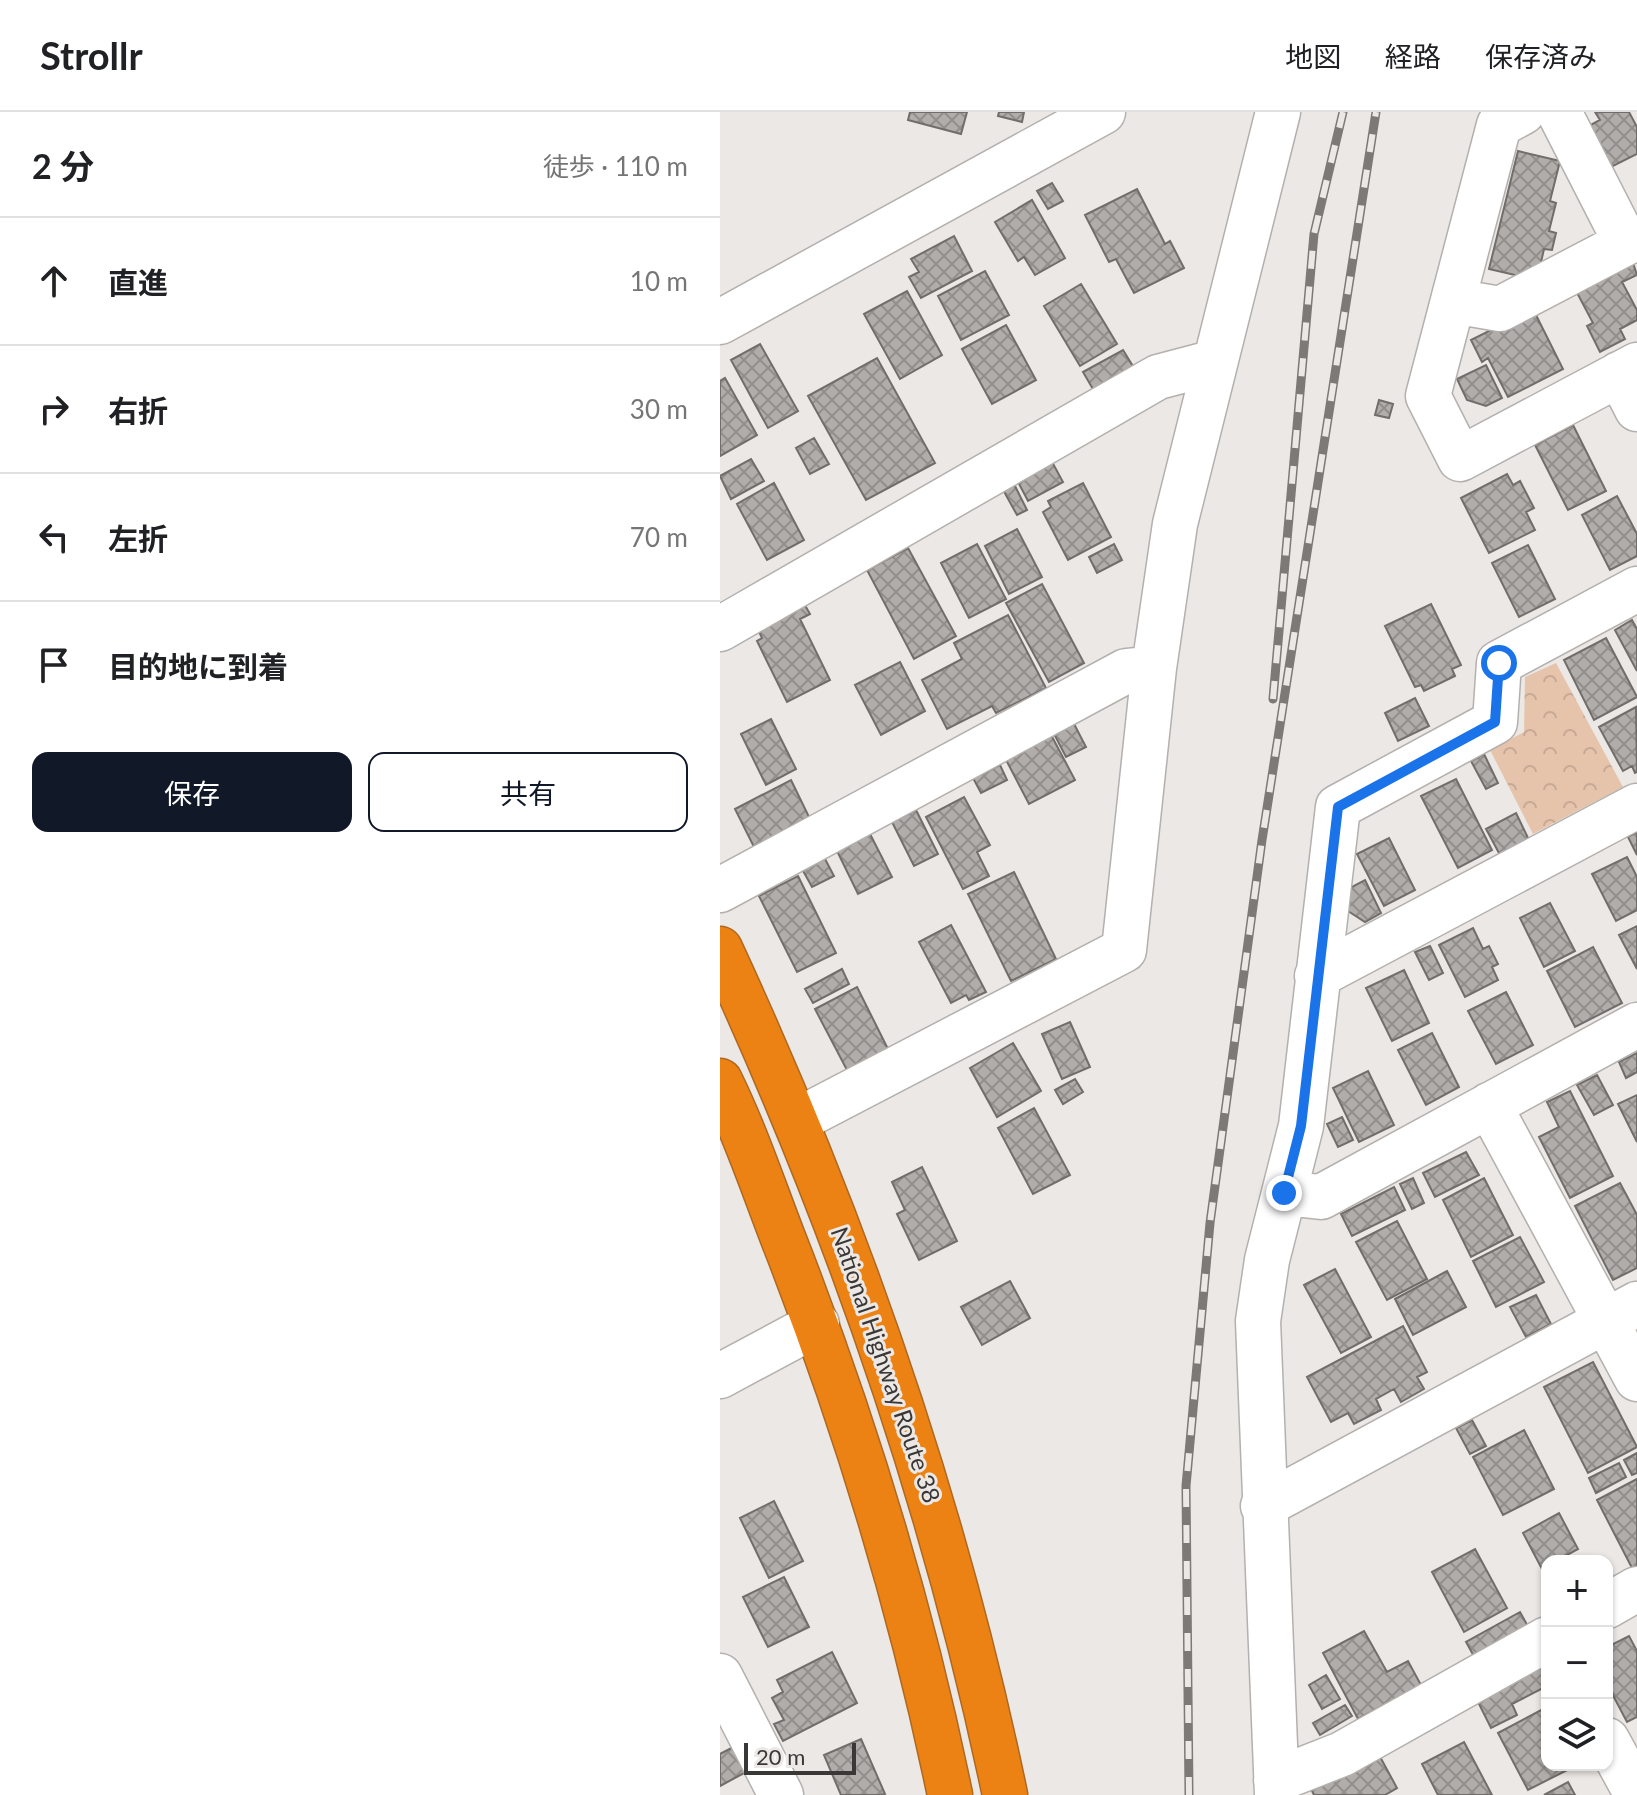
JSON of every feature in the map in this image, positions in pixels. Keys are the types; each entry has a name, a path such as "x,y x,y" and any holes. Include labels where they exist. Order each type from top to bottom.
{"highway":[{"name":"National Highway Route 38","path":"720,949 776,1071 857,1274 929,1486 988,1714 1005,1795"},
{"path":"723,1094 817,1324 877,1502 936,1727 950,1795"}],"street":[{"path":"720,322 1103,112"},
{"path":"796,1121 1124,950 1154,668 1175,524 1278,112"},
{"path":"1523,112 1499,125 1428,396 1460,459 1631,383"},
{"path":"1453,301 1500,309 1626,243 1559,112"},
{"path":"720,629 1158,377 1215,362"},
{"path":"1541,1642 1342,1754 1276,1787 1258,1321 1267,1260 1301,1126 1338,807 1495,722 1499,663 1637,589"},
{"path":"720,890 1126,671 1154,668"},
{"path":"1317,976 1637,806"},
{"path":"1284,1193 1321,1197 1637,1025"},
{"path":"723,1094 776,1071"},
{"path":"1489,1105 1621,1313 1637,1379"},
{"path":"1263,1506 1621,1313"},
{"path":"720,1376 817,1324"},
{"path":"1613,1603 1637,1589"},
{"path":"720,1676 781,1795"},
{"path":"1613,1751 1637,1795"}],"green space":[{"path":"1556,663 1623,787 1533,834 1490,750 1524,732 1525,677"}],"building":[{"path":"910,112 967,112 961,134 908,120"},
{"path":"999,112 1024,112 1022,122 998,116"},
{"path":"1595,112 1629,112 1637,127 1637,154 1609,168 1587,127 1600,120"},
{"path":"1518,151 1560,161 1550,201 1556,203 1549,231 1556,233 1552,250 1544,249 1537,280 1489,269"},
{"path":"1052,183 1063,201 1048,209 1037,191"},
{"path":"1137,189 1165,244 1170,241 1184,268 1134,293 1116,259 1109,262 1085,215"},
{"path":"1032,200 1065,258 1035,275 1024,257 1018,261 995,222"},
{"path":"954,236 972,271 921,298 909,277 919,272 911,259"},
{"path":"1631,257 1637,275 1622,282 1637,310 1637,320 1620,329 1625,339 1600,352 1587,326 1593,323 1574,287"},
{"path":"985,271 1009,315 961,340 938,296"},
{"path":"1081,284 1117,344 1080,366 1044,306"},
{"path":"907,291 942,355 900,379 864,314"},
{"path":"1533,309 1563,369 1508,397 1488,358 1482,362 1471,340"},
{"path":"1006,325 1036,380 992,404 962,349"},
{"path":"760,344 798,411 768,428 731,360"},
{"path":"1123,350 1134,368 1094,391 1083,372"},
{"path":"877,358 935,463 866,500 808,396"},
{"path":"1486,365 1502,398 1486,406 1467,400 1457,379"},
{"path":"725,378 757,435 720,456 720,381"},
{"path":"1379,400 1393,404 1389,418 1375,415"},
{"path":"1573,425 1606,491 1568,510 1535,445"},
{"path":"814,438 829,464 810,474 796,448"},
{"path":"751,459 764,481 731,499 720,476"},
{"path":"1051,460 1063,482 1028,501 1016,478"},
{"path":"1507,474 1513,485 1520,481 1534,508 1526,512 1535,530 1489,553 1461,498"},
{"path":"1013,482 1027,510 1017,515 1002,488"},
{"path":"774,483 804,540 767,560 737,504"},
{"path":"1083,483 1111,537 1068,560 1043,512 1051,507 1048,501"},
{"path":"1617,496 1637,534 1637,556 1610,570 1582,515"},
{"path":"1017,529 1042,577 1009,594 985,546"},
{"path":"977,544 1006,599 969,618 941,563"},
{"path":"1114,544 1122,560 1097,573 1089,557"},
{"path":"1528,545 1555,599 1519,617 1492,563"},
{"path":"908,548 956,636 914,659 867,570"},
{"path":"1042,584 1084,663 1049,682 1006,603"},
{"path":"802,600 810,614 800,619 830,680 787,702 757,641 762,638 755,623"},
{"path":"1431,604 1461,665 1452,669 1455,676 1424,691 1421,685 1415,687 1385,626"},
{"path":"1008,615 1046,688 996,713 992,706 947,729 922,680 962,659 954,643"},
{"path":"1632,620 1637,629 1637,671 1615,630"},
{"path":"1606,638 1637,697 1594,720 1564,660"},
{"path":"900,662 925,711 881,735 855,685"},
{"path":"1415,698 1429,726 1398,741 1385,713"},
{"path":"1636,707 1635,773 1632,766 1623,771 1599,727"},
{"path":"771,719 796,769 766,785 741,734"},
{"path":"1072,720 1086,747 1066,757 1052,730"},
{"path":"1049,731 1075,780 1029,804 1003,754"},
{"path":"1484,754 1498,783 1486,789 1471,761"},
{"path":"1000,765 1007,780 981,793 973,778"},
{"path":"1456,779 1492,850 1458,868 1421,796"},
{"path":"791,780 811,821 755,849 735,809"},
{"path":"964,797 990,845 977,852 989,876 963,889 926,817"},
{"path":"916,810 938,854 914,866 892,822"},
{"path":"1516,813 1529,840 1500,855 1486,829"},
{"path":"869,832 892,877 858,894 836,849"},
{"path":"1637,832 1637,855 1628,837"},
{"path":"1389,838 1415,890 1384,906 1357,854"},
{"path":"824,857 834,876 812,887 802,869"},
{"path":"1627,857 1637,877 1637,910 1616,921 1592,874"},
{"path":"1014,872 1056,959 1011,981 968,894"},
{"path":"798,876 836,953 797,972 759,896"},
{"path":"1365,880 1381,913 1365,922 1348,911 1346,890"},
{"path":"1550,903 1575,951 1544,967 1520,918"},
{"path":"951,925 986,992 969,1000 966,995 951,1003 919,942"},
{"path":"1637,926 1637,969 1619,935"},
{"path":"1473,928 1483,949 1489,946 1498,964 1492,967 1498,980 1465,997 1439,945"},
{"path":"1430,946 1443,973 1429,980 1415,952"},
{"path":"1593,947 1622,1003 1575,1027 1547,971"},
{"path":"842,969 849,984 813,1003 805,989"},
{"path":"1404,970 1429,1023 1392,1041 1366,988"},
{"path":"857,987 889,1051 848,1072 815,1009"},
{"path":"1506,992 1533,1045 1496,1064 1468,1011"},
{"path":"1070,1022 1090,1067 1062,1079 1042,1034"},
{"path":"1432,1033 1459,1087 1426,1105 1398,1050"},
{"path":"1013,1043 1041,1091 997,1117 970,1068"},
{"path":"1637,1053 1637,1072 1626,1078 1619,1062"},
{"path":"1368,1071 1394,1125 1359,1142 1333,1088"},
{"path":"1597,1075 1613,1105 1594,1115 1577,1085"},
{"path":"1075,1079 1083,1092 1063,1104 1055,1090"},
{"path":"1570,1091 1613,1176 1570,1198 1539,1137 1559,1127 1547,1102"},
{"path":"1637,1095 1637,1142 1618,1104"},
{"path":"1034,1108 1070,1175 1033,1194 998,1128"},
{"path":"1342,1117 1353,1140 1338,1147 1327,1124"},
{"path":"1466,1152 1479,1175 1435,1197 1423,1173"},
{"path":"922,1167 957,1241 919,1260 897,1214 905,1210 892,1182"},
{"path":"1413,1178 1424,1203 1412,1209 1400,1184"},
{"path":"1484,1178 1513,1235 1471,1257 1443,1200"},
{"path":"1620,1183 1637,1215 1637,1268 1613,1280 1575,1206"},
{"path":"1394,1187 1405,1210 1352,1236 1341,1214"},
{"path":"1397,1221 1427,1279 1387,1300 1356,1242"},
{"path":"1520,1237 1544,1282 1496,1307 1473,1261"},
{"path":"1335,1269 1371,1337 1341,1353 1304,1285"},
{"path":"1447,1271 1466,1307 1413,1335 1395,1299"},
{"path":"1010,1281 1030,1318 982,1345 961,1307"},
{"path":"1536,1295 1551,1324 1526,1337 1510,1307"},
{"path":"1403,1326 1427,1372 1417,1377 1424,1389 1401,1402 1394,1389 1376,1399 1381,1410 1354,1424 1348,1413 1331,1422 1307,1377"},
{"path":"1593,1362 1637,1447 1588,1473 1544,1387"},
{"path":"1472,1420 1486,1446 1470,1454 1456,1428"},
{"path":"1524,1430 1554,1489 1503,1515 1473,1457"},
{"path":"1637,1453 1637,1473 1632,1475 1624,1460"},
{"path":"1619,1463 1626,1477 1596,1493 1589,1478"},
{"path":"1637,1479 1637,1566 1632,1568 1597,1500"},
{"path":"774,1501 803,1561 769,1578 740,1518"},
{"path":"1559,1513 1578,1549 1567,1555 1541,1555 1541,1567 1523,1533"},
{"path":"1475,1549 1507,1608 1464,1632 1432,1572"},
{"path":"784,1577 809,1627 768,1647 743,1597"},
{"path":"1520,1612 1530,1630 1476,1660 1466,1642"},
{"path":"1364,1631 1387,1672 1408,1661 1421,1685 1358,1719 1323,1653"},
{"path":"1629,1636 1637,1651 1637,1717 1627,1722 1613,1695 1613,1644"},
{"path":"832,1652 857,1703 783,1741 774,1724 784,1720 772,1698 783,1692 777,1680"},
{"path":"1541,1667 1541,1689 1512,1704 1517,1715 1491,1728 1477,1700"},
{"path":"1326,1675 1340,1699 1322,1709 1309,1685"},
{"path":"1345,1705 1352,1716 1320,1735 1313,1723"},
{"path":"1541,1710 1541,1771 1565,1771 1528,1790 1498,1733"},
{"path":"861,1739 885,1794 841,1795 824,1755"},
{"path":"1464,1742 1492,1795 1438,1795 1422,1764"},
{"path":"733,1747 746,1772 720,1786 720,1754"},
{"path":"1378,1753 1397,1788 1385,1795 1314,1795 1311,1789"},
{"path":"1568,1782 1575,1795 1544,1795"}],"railway":[{"path":"1273,699 1314,234 1343,112"},
{"path":"1189,1795 1186,1486 1210,1223 1262,840 1376,112"}],"route":[{"path":"1284,1193 1301,1126 1338,807 1495,722 1499,663"}]}
